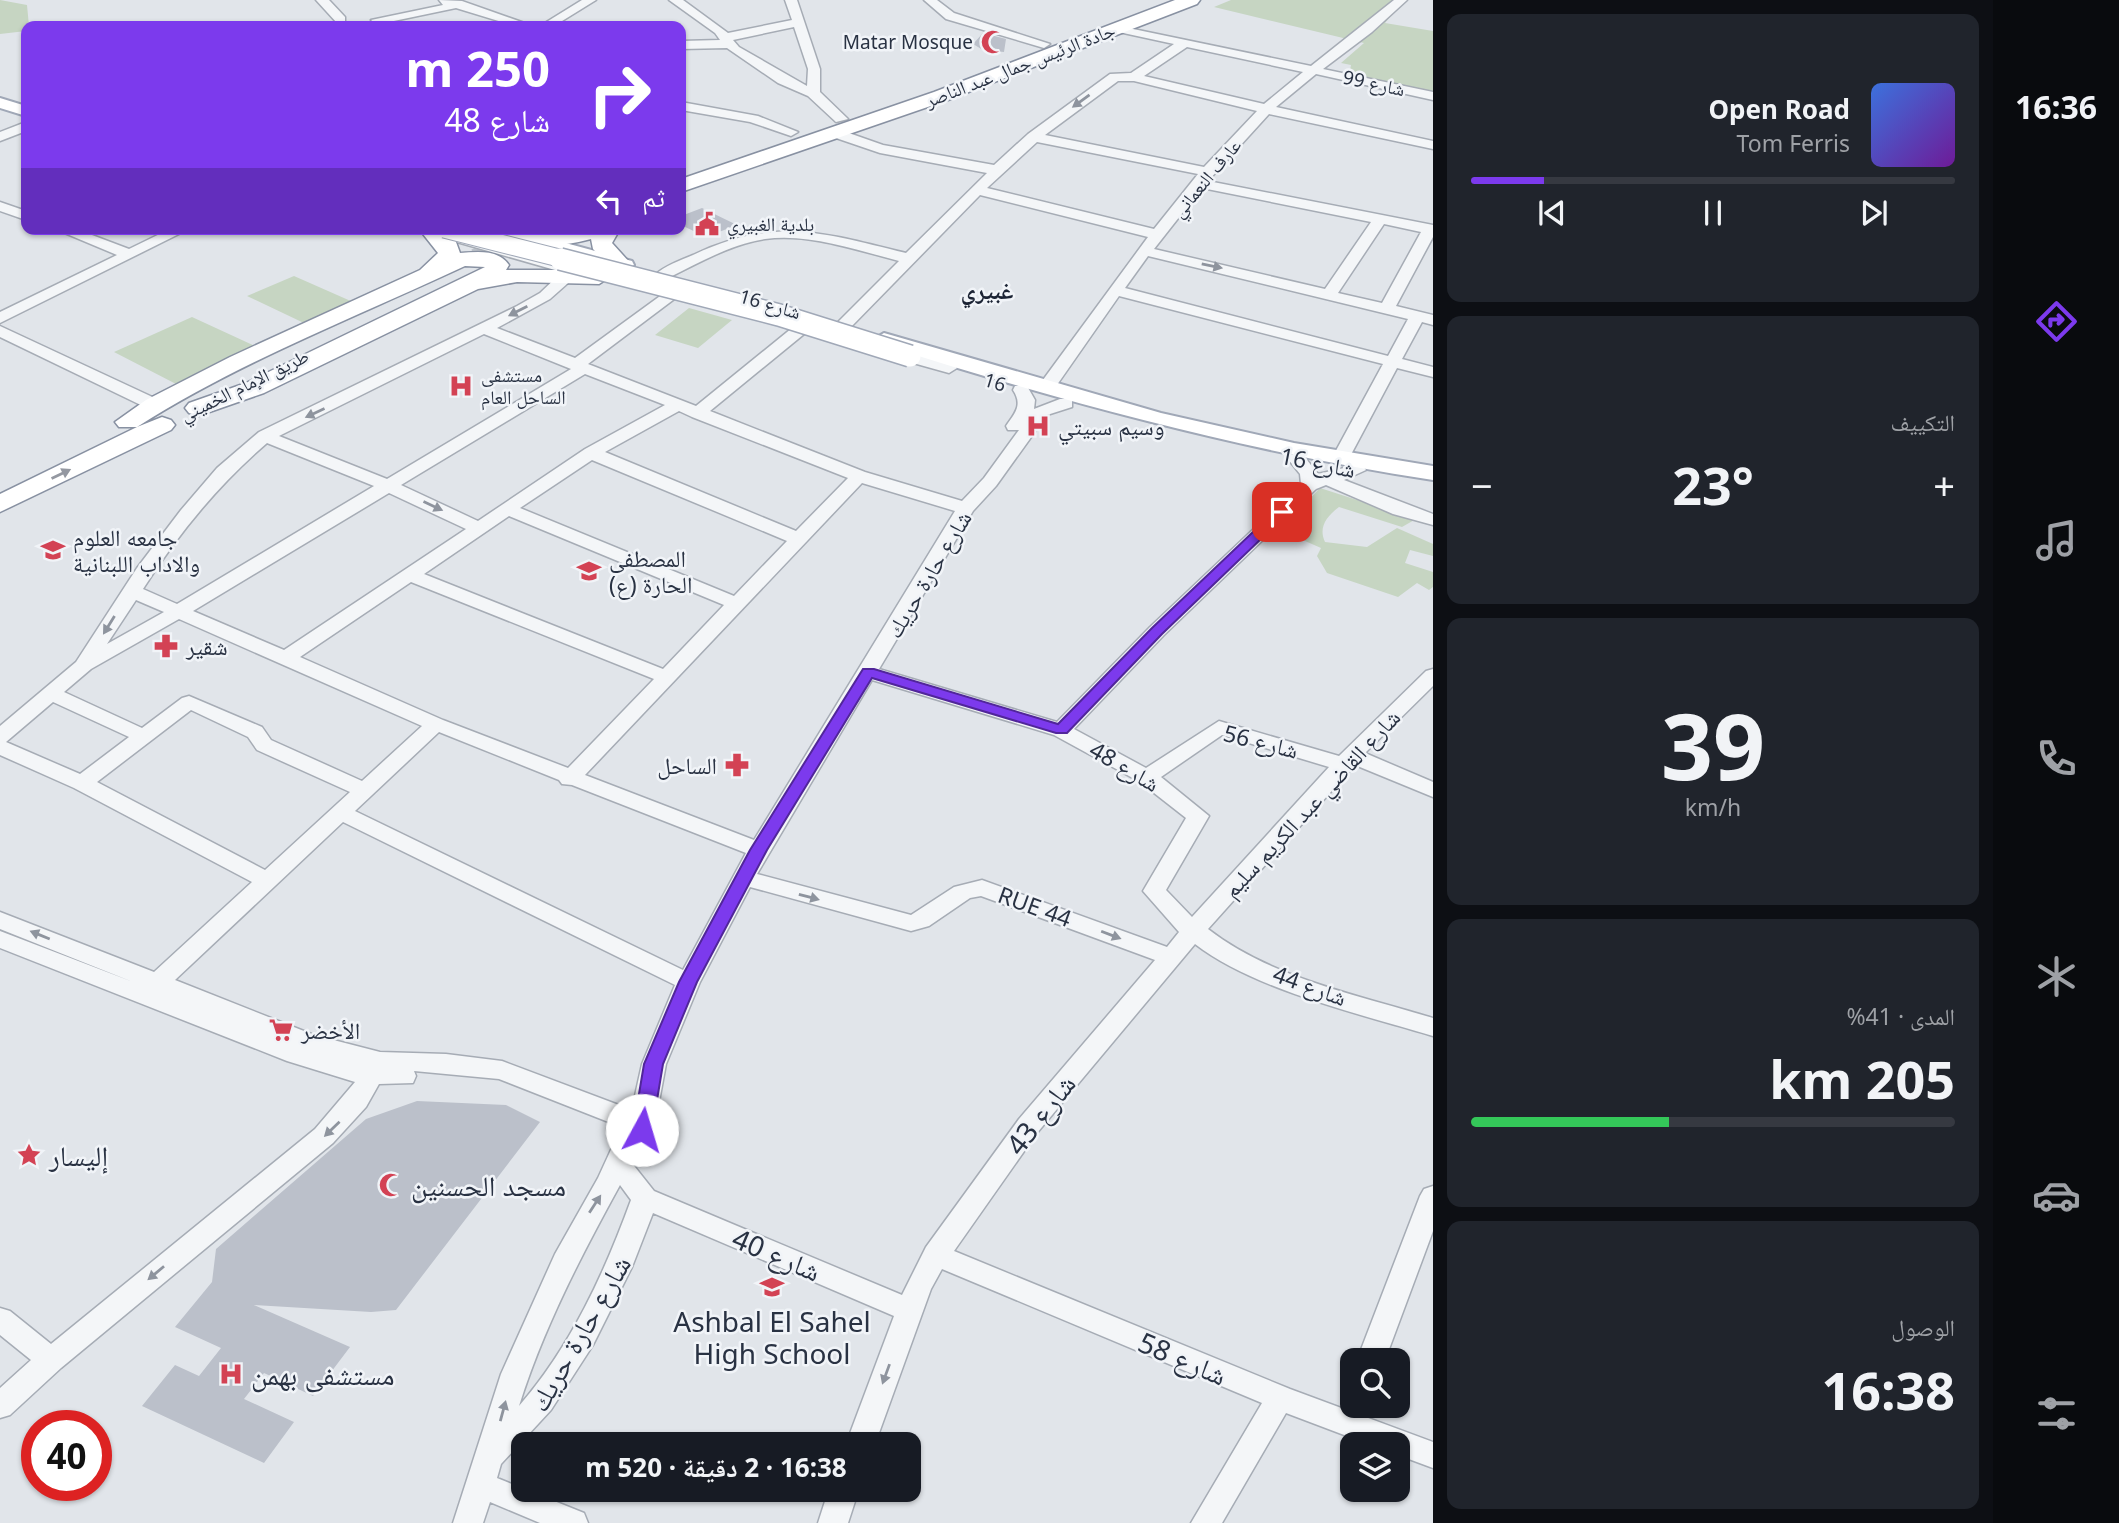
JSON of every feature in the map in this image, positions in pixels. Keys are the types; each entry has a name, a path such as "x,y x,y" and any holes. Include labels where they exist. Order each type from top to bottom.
{"highway":[{"path":"1117,25 1146,0"},
{"name":"جادة الرئيس جمال عبد الناصر","path":"838,130 1044,44 1117,25 1164,0"},
{"name":"جادة الرئيس جمال عبد الناصر","path":"838,130 941,96 1117,25 1191,0"},
{"path":"1117,25 1206,0"},
{"path":"686,169 791,132 838,130"},
{"path":"686,176 838,130"},
{"path":"686,185 838,130"},
{"path":"686,192 838,130"},
{"path":"686,198 793,158 838,130"},
{"path":"429,274 449,254 448,247 436,235"},
{"path":"544,235 563,240 579,235"},
{"path":"603,235 601,244 620,264"},
{"path":"128,422 155,405 429,274 471,257 485,258 497,263 498,267 492,273 255,388 198,408"},
{"name":"طريق الإمام الخميني","path":"0,481 482,263 198,408 0,504"},
{"path":"466,285 507,276 571,273 600,277"}],"main road":[{"path":"0,93 21,99"},
{"path":"0,103 21,109"},
{"name":"شارع 16","path":"449,235 779,315 949,368"},
{"name":"شارع 16","path":"514,235 663,275 686,292 843,326 1066,403 1311,474 1349,464 1433,483"},
{"name":"16","path":"949,368 1036,391"},
{"path":"1036,391 1349,464 1433,473"}],"street":[{"path":"322,0 341,20"},
{"path":"439,0 511,21"},
{"path":"554,21 590,0"},
{"path":"675,0 717,29 726,41 783,80 813,93 838,130 880,149 996,170"},
{"path":"791,0 814,69 813,93"},
{"path":"930,0 950,16 1044,44"},
{"name":"عارف النعماني","path":"1036,391 1203,178 1266,109 1376,25 1401,0"},
{"path":"379,21 487,1"},
{"path":"686,45 726,41 799,22"},
{"name":"شارع 99","path":"1117,25 1184,43 1433,96"},
{"path":"1134,77 1184,43"},
{"path":"843,326 996,170 1033,137 1111,79 1134,77 1433,145"},
{"path":"686,107 753,119 791,132"},
{"path":"0,137 21,128"},
{"path":"1033,137 1432,230 1388,307"},
{"path":"977,190 1158,235"},
{"path":"0,206 21,214"},
{"path":"1330,293 1380,219"},
{"path":"663,275 756,237 777,234 911,258"},
{"path":"78,235 128,254"},
{"path":"0,318 169,235"},
{"path":"445,235 571,273"},
{"path":"1061,730 1311,474 1349,464 1393,362 1425,318 1330,293 1145,251"},
{"path":"0,737 53,695 84,665 132,591 207,489 265,436 545,296 571,273"},
{"name":"شارع 16","path":"600,277 686,292 949,368"},
{"path":"1117,291 1254,323 1433,372"},
{"path":"84,665 389,486 580,366 631,327 686,292"},
{"path":"698,413 803,327"},
{"path":"484,328 859,476 966,508"},
{"path":"0,331 155,405"},
{"path":"1009,444 1028,408 1028,402 1036,391"},
{"name":"شارع حارة حريك","path":"468,1523 482,1485 505,1401 579,1233 618,1164 624,1121 654,1064 688,982 759,850 966,508 1009,444 1041,411 1066,403"},
{"path":"287,657 591,453 678,405"},
{"path":"265,436 389,486 477,527"},
{"path":"591,453 799,539"},
{"path":"1311,474 1399,510 1433,520"},
{"path":"569,779 859,476"},
{"path":"506,509 738,604"},
{"path":"408,574 667,677"},
{"path":"132,591 569,779 759,850"},
{"name":"شارع 48","path":"868,672 1061,730 1147,777 1198,816 1154,891 1192,932"},
{"name":"شارع القاضي عبد الكريم سليم","path":"1192,932 1348,760 1433,675"},
{"path":"53,695 143,736"},
{"path":"82,783 189,702 255,732 264,745 366,791"},
{"path":"158,982 436,724"},
{"name":"شارع 56","path":"1147,777 1219,727 1348,760"},
{"path":"0,747 82,783 267,880"},
{"path":"1348,760 1433,790"},
{"path":"342,813 688,982"},
{"name":"RUE 44","path":"744,878 911,923 929,917 965,889 982,888 1171,957"},
{"path":"0,919 377,1068"},
{"name":"شارع 43","path":"864,1432 909,1310 936,1255 1028,1126 1192,932"},
{"name":"شارع 44","path":"1192,932 1207,943 1273,973 1433,1027"},
{"path":"0,939 296,1055 344,1070 377,1068 493,1082 624,1121"},
{"path":"0,1406 51,1360 324,1136 357,1100 377,1068"},
{"path":"618,1164 645,1198"},
{"path":"1377,1348 1424,1247 1433,1196"},
{"name":"شارع حارة حريك","path":"490,1457 523,1426 552,1386 617,1276 645,1198"},
{"name":"شارع 40","path":"645,1198 909,1310"},
{"name":"شارع 58","path":"936,1255 1280,1398 1340,1412"},
{"path":"0,1319 51,1360"},
{"path":"1206,1523 1280,1398"},
{"name":"شارع 58","path":"1359,1418 1433,1455"},
{"path":"482,1485 573,1523"},
{"path":"833,1523 840,1502"}],"green space":[{"path":"0,0 27,5 29,21 21,21 21,32 0,34"},
{"path":"1231,0 1404,0 1385,23 1433,31 1433,93 1357,78 1350,70 1351,65 1341,63 1364,43 1214,7"},
{"path":"294,276 353,302 306,324 247,296"},
{"path":"689,308 732,320 698,348 655,335"},
{"path":"192,317 257,347 178,385 114,352"},
{"path":"1320,488 1416,519 1402,527 1339,507 1325,522 1323,537 1325,542 1367,547 1397,528 1433,544 1433,556 1410,550 1405,563 1433,572 1433,587 1429,590 1417,583 1398,597 1327,573 1317,556 1321,548 1280,530"}],"building":[{"name":"Matar Mosque","path":"983,33 1006,39 1004,52 983,50 973,44"},
{"name":"بلدية الغبيري","path":"702,208 737,225 706,237 686,227 686,214"},
{"name":"مسجد الحسنين","path":"417,1101 506,1105 540,1122 396,1310 371,1312 254,1305 350,1347 313,1396 264,1373 244,1399 294,1422 264,1463 142,1406 175,1365 199,1376 221,1348 175,1327 212,1282 216,1249 366,1119"}],"tunnel":[{"path":"477,260 536,235"},
{"path":"476,261 481,259"}],"place":[{"name":"Matar Mosque","path":"993,42"},
{"name":"بلدية الغبيري","path":"707,224"},
{"name":"مستشفى الساحل العام","path":"461,386"},
{"name":"وسيم سبيتي","path":"1038,426"},
{"name":"جامعه العلوم والاداب اللبنانية","path":"53,550"},
{"name":"المصطفى الحارة (ع)","path":"589,571"},
{"name":"شقير","path":"166,646"},
{"name":"الساحل","path":"737,765"},
{"name":"الأخضر","path":"281,1030"},
{"name":"إليسار","path":"29,1155"},
{"name":"مسجد الحسنين","path":"391,1185"},
{"name":"Ashbal El Sahel High School","path":"772,1287"},
{"name":"مستشفى بهمن","path":"231,1374"}],"district":[{"name":"غبيري","path":"987,289"}],"route":[{"path":"642,1130 644,1104 654,1064 688,982 759,850 868,672 1061,730 1157,631 1282,512"}]}
